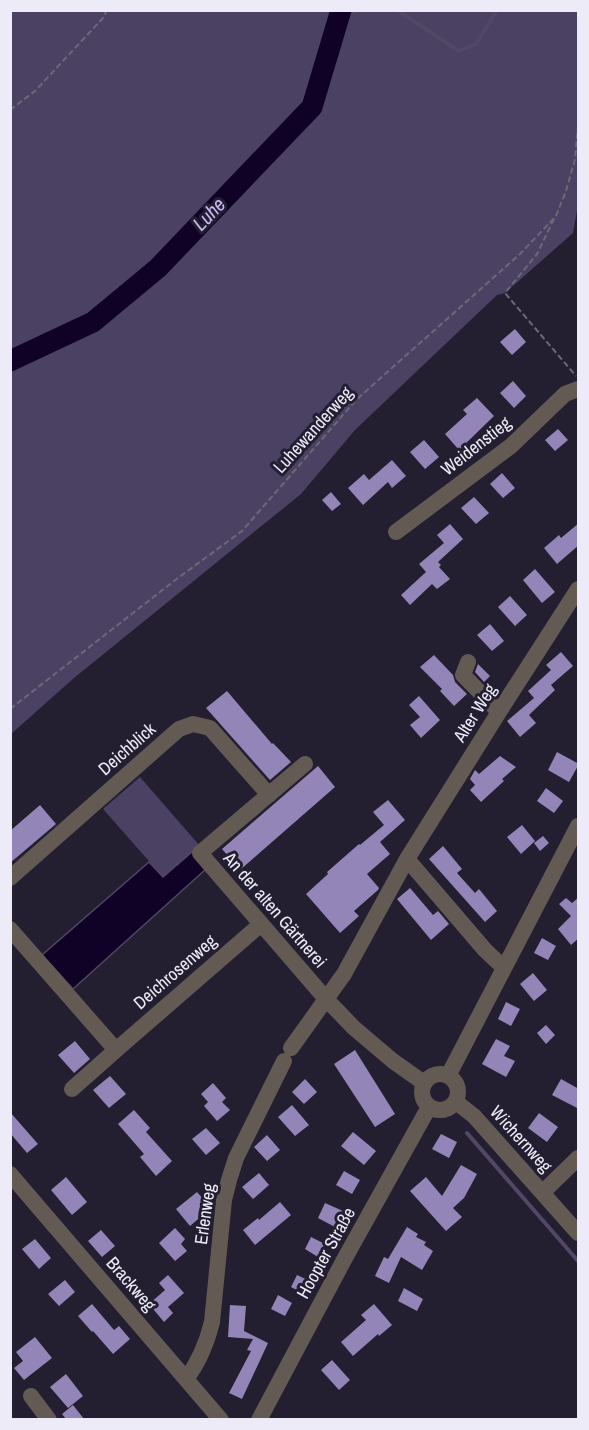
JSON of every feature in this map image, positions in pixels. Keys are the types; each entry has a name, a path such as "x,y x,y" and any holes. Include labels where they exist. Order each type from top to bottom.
{"street":[{"name":"Weidenstieg","path":"396,532 511,446 565,394 579,389"},
{"name":"Alter Weg","path":"288,1055 344,974 407,859 498,712 579,589"},
{"path":"468,662 463,675 498,712"},
{"name":"Deichblick","path":"10,878 179,729 193,724 210,728 269,795"},
{"name":"An der alten Gärtnerei","path":"305,764 200,853 326,999 354,1028 393,1061 424,1083"},
{"path":"448,1076 579,826"},
{"path":"407,859 485,950 504,968"},
{"name":"Deichrosenweg","path":"72,1089 261,924"},
{"path":"10,929 116,1050"},
{"name":"Erlenweg","path":"186,1378 194,1368 208,1338 212,1322 228,1180 236,1158 288,1055"},
{"path":"435,1075 448,1076 456,1084 458,1090 456,1102 441,1110 434,1110 429,1107 422,1096 424,1083 435,1075"},
{"name":"Wichernweg","path":"456,1102 474,1116 579,1233"},
{"name":"Hoopter Straße","path":"259,1419 429,1107"},
{"path":"543,1192 579,1158"},
{"name":"Brackweg","path":"10,1174 221,1419"},
{"path":"31,1396 49,1419"}],"path":[{"path":"10,110 35,91 103,18 107,10"},
{"name":"Luhewanderweg","path":"10,709 242,531 356,400 520,254 556,216 566,192 575,159 579,126"},
{"path":"556,216 537,254 505,293 579,381"}],"shaded area":[{"path":"11,10 578,11 578,205 573,233 505,293 497,295 355,430 301,494 74,678 11,734"},
{"path":"140,777 200,846 163,877 103,809"},
{"path":"192,852 206,869 73,989 42,955 149,862 163,877"}],"building":[{"path":"515,329 526,342 512,355 500,342"},
{"path":"513,381 526,396 514,408 500,393"},
{"path":"477,398 494,416 459,450 445,434 467,414 463,410"},
{"path":"558,429 568,440 555,451 545,440"},
{"path":"424,440 439,457 425,469 410,452"},
{"path":"392,460 406,476 392,488 388,482 363,505 348,488 364,474 369,480"},
{"path":"502,473 515,488 503,498 490,484"},
{"path":"331,492 341,504 332,511 322,500"},
{"path":"474,497 489,513 476,524 461,508"},
{"path":"579,523 579,545 557,564 544,548 559,535 561,538"},
{"path":"450,524 463,539 438,562 441,565 439,567 450,579 437,589 432,584 410,605 401,595 426,572 419,564 444,543 437,535"},
{"path":"535,569 555,592 542,603 523,580"},
{"path":"510,596 527,615 515,626 498,607"},
{"path":"490,624 504,641 492,651 477,635"},
{"path":"561,652 573,666 551,685 555,690 529,715 536,723 520,737 507,721 534,698 528,691 551,670 546,665"},
{"path":"434,655 467,694 454,706 440,691 442,689 420,667"},
{"path":"478,664 490,676 484,682 475,672"},
{"path":"227,691 272,744 291,762 270,780 206,708"},
{"path":"419,696 440,720 421,738 410,725 420,717 409,705"},
{"path":"557,752 579,764 569,782 548,770"},
{"path":"500,756 516,767 481,802 470,790 475,785 470,779 475,770 479,774"},
{"path":"318,766 335,787 240,870 222,849"},
{"path":"546,788 563,801 554,813 537,801"},
{"path":"388,800 405,820 380,842 390,854 367,874 379,888 378,890 354,911 359,916 340,933 306,894 328,874 327,872 384,825 373,812"},
{"path":"40,805 56,824 10,863 10,831"},
{"path":"522,825 535,841 521,854 507,837"},
{"path":"543,836 549,843 540,851 534,843"},
{"path":"443,846 462,869 457,873 475,893 479,889 497,911 485,922 429,859"},
{"path":"410,888 433,915 438,911 449,924 431,940 397,899"},
{"path":"579,897 579,938 571,945 558,929 571,916 559,904 566,898 572,903"},
{"path":"542,938 556,946 548,960 534,953"},
{"path":"533,973 547,990 534,1001 520,984"},
{"path":"506,1002 520,1009 511,1026 498,1019"},
{"path":"546,1025 555,1035 546,1044 537,1033"},
{"path":"496,1039 510,1046 504,1056 515,1061 506,1077 482,1064"},
{"path":"75,1041 90,1059 74,1073 58,1055"},
{"path":"355,1050 395,1114 375,1127 334,1064"},
{"path":"110,1076 126,1094 109,1108 93,1090"},
{"path":"305,1079 317,1092 304,1104 292,1092"},
{"path":"561,1079 579,1089 579,1109 552,1095"},
{"path":"213,1083 226,1098 222,1102 230,1110 217,1121 204,1106 208,1102 201,1094"},
{"path":"292,1105 309,1125 295,1136 278,1117"},
{"path":"134,1110 150,1128 146,1132 172,1161 156,1176 140,1157 144,1154 118,1124"},
{"path":"10,1112 38,1144 27,1153 10,1133"},
{"path":"539,1113 558,1127 547,1142 528,1128"},
{"path":"206,1128 220,1143 206,1155 192,1139"},
{"path":"353,1132 376,1151 364,1165 341,1146"},
{"path":"441,1134 457,1142 449,1158 432,1149"},
{"path":"267,1135 280,1150 267,1161 254,1147"},
{"path":"461,1165 477,1174 464,1198 453,1208 462,1217 446,1231 410,1191 426,1177 442,1196"},
{"path":"344,1171 360,1180 352,1194 336,1185"},
{"path":"259,1173 269,1185 253,1199 242,1187"},
{"path":"66,1177 87,1202 72,1215 51,1190"},
{"path":"197,1192 211,1208 190,1226 176,1209"},
{"path":"280,1202 291,1215 255,1245 243,1230"},
{"path":"325,1203 343,1211 335,1227 318,1218"},
{"path":"407,1227 418,1234 416,1237 426,1242 424,1245 433,1251 422,1270 401,1257 389,1283 375,1276 384,1257 388,1259"},
{"path":"175,1228 185,1239 181,1244 187,1251 175,1261 159,1243"},
{"path":"101,1230 115,1246 102,1257 88,1241"},
{"path":"311,1237 325,1244 318,1257 305,1249"},
{"path":"35,1239 51,1258 39,1269 22,1249"},
{"path":"168,1275 184,1293 168,1307 173,1313 164,1322 149,1304 165,1290 159,1283"},
{"path":"297,1275 310,1281 304,1294 291,1287"},
{"path":"65,1280 75,1292 59,1306 48,1294"},
{"path":"404,1288 423,1299 417,1311 398,1301"},
{"path":"278,1295 292,1303 285,1316 271,1309"},
{"path":"92,1304 114,1330 119,1326 130,1339 113,1354 78,1316"},
{"path":"374,1304 392,1325 353,1356 341,1342 366,1320 361,1315"},
{"path":"230,1305 246,1306 244,1331 268,1343 242,1399 229,1393 251,1351 247,1350 253,1339 228,1337"},
{"path":"35,1337 52,1358 24,1380 14,1368 23,1361 16,1352"},
{"path":"332,1360 350,1380 339,1390 321,1370"},
{"path":"66,1374 83,1396 68,1408 50,1387"},
{"path":"73,1405 84,1419 66,1419 62,1414"}],"waterway":[{"name":"Luhe","path":"10,361 93,322 158,268 312,107 341,10"},
{"path":"341,15 359,10"},
{"path":"397,10 459,51 476,44 497,10"},
{"path":"467,1133 578,1261"}]}
